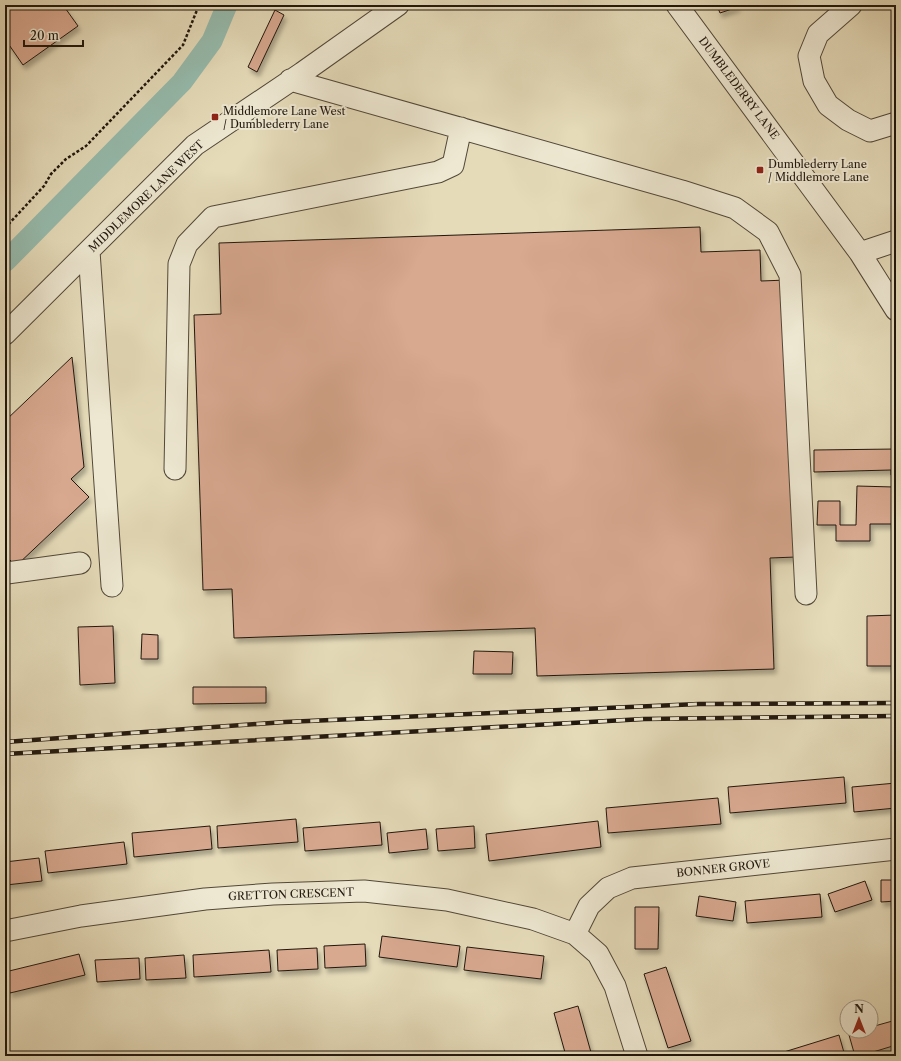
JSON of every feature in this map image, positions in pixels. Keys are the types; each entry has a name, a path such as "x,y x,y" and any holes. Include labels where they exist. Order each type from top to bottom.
{"street":[{"name":"MIDDLEMORE LANE WEST","path":"5,334 196,145 398,5"},
{"name":"DUMBLEDERRY LANE","path":"677,5 860,252 896,310"},
{"path":"851,5 818,34 809,56 814,81 828,105 848,120 870,131 896,123"},
{"path":"290,80 682,191 735,208 768,232 790,276 806,594"},
{"path":"175,469 179,264 187,244 213,217 438,172 453,165 461,128"},
{"path":"860,252 896,241"},
{"path":"89,251 112,586"},
{"path":"5,572 7,573 80,563"},
{"name":"BONNER GROVE","path":"575,934 589,906 608,888 632,878 896,849"},
{"name":"GRETTON CRESCENT","path":"5,931 81,916 205,899 273,894 364,891 447,900 532,918 575,934"},
{"path":"575,934 598,954 615,986 637,1056"}],"path":[{"path":"5,228 44,186 51,174 66,158 86,146 183,45 199,5"}],"building":[{"path":"5,5 63,5 78,26 23,65 5,39"},
{"path":"725,5 737,5 738,7 720,13 718,8"},
{"path":"275,10 284,15 257,72 248,67"},
{"path":"700,227 701,252 760,250 761,281 787,280 796,557 770,558 774,669 537,676 535,628 234,638 232,589 203,590 194,315 221,314 219,243"},
{"path":"72,357 84,467 71,479 89,497 16,566 5,555 5,421"},
{"path":"896,449 896,474 891,475 891,470 814,472 814,450"},
{"path":"857,486 894,487 893,524 870,524 870,541 836,541 836,525 817,525 818,501 840,501 840,525 856,525"},
{"path":"894,574 896,574 896,611 893,611"},
{"path":"896,615 896,666 867,666 867,616"},
{"path":"113,626 115,683 80,685 78,627"},
{"path":"142,634 158,635 158,659 141,659"},
{"path":"474,651 513,652 512,674 473,674"},
{"path":"193,687 266,687 266,703 193,704"},
{"path":"844,777 846,803 730,813 728,787"},
{"path":"896,783 896,808 854,812 852,787"},
{"path":"718,798 721,824 608,833 606,808"},
{"path":"296,819 298,842 218,848 217,826"},
{"path":"598,821 601,847 489,861 486,834"},
{"path":"380,822 382,845 305,851 303,828"},
{"path":"210,826 212,849 134,857 132,833"},
{"path":"474,826 475,848 438,851 436,829"},
{"path":"426,829 428,849 389,853 387,833"},
{"path":"124,842 127,864 48,873 45,851"},
{"path":"39,858 42,881 6,885 5,862"},
{"path":"881,880 896,880 896,901 881,902"},
{"path":"865,881 872,900 835,912 828,894"},
{"path":"820,894 822,917 747,923 745,901"},
{"path":"699,896 736,902 733,921 696,916"},
{"path":"635,907 659,907 658,949 635,949"},
{"path":"382,936 460,946 457,967 379,957"},
{"path":"365,944 366,966 325,968 324,946"},
{"path":"467,947 544,956 541,979 464,970"},
{"path":"317,948 318,969 278,971 277,950"},
{"path":"269,950 271,972 194,977 193,955"},
{"path":"79,954 85,975 10,993 5,972"},
{"path":"184,955 186,978 146,980 145,958"},
{"path":"139,958 140,979 97,982 95,960"},
{"path":"666,967 691,1041 668,1048 644,974"},
{"path":"578,1006 592,1056 566,1056 554,1013"},
{"path":"896,1020 896,1045 860,1056 855,1056 850,1039 879,1039 879,1025"},
{"path":"839,1035 845,1056 771,1056"}],"waterway":[{"path":"5,262 182,82 212,41 227,5"}],"railway":[{"path":"5,742 285,722 699,704 896,703"},
{"path":"5,754 644,719 896,716"}],"place":[{"name":"Middlemore Lane West / Dumblederry Lane","path":"215,117"},
{"name":"Dumblederry Lane / Middlemore Lane","path":"760,170"}]}
